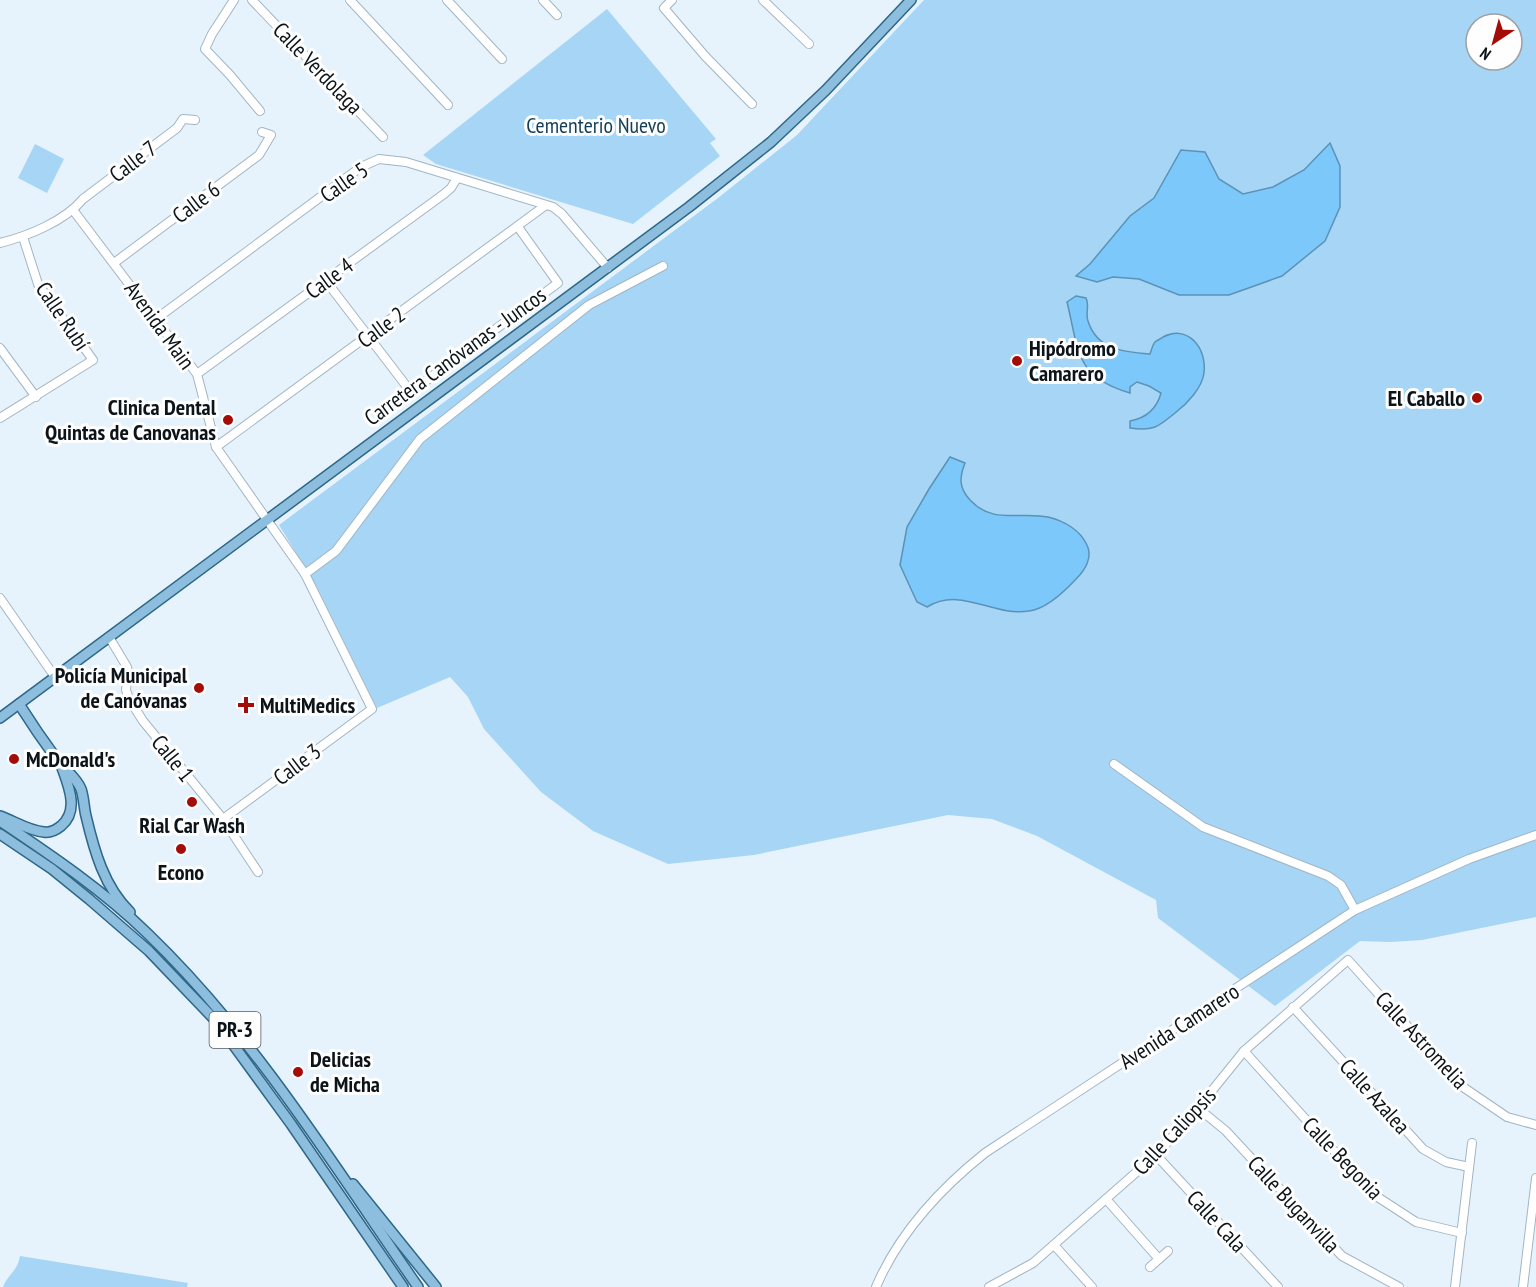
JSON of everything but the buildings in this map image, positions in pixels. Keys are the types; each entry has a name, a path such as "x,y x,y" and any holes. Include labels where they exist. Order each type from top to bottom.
{"main road":[{"name":"Carretera Canóvanas - Juncos","path":"0,718 689,207 771,142 826,90 911,0"},
{"path":"19,704 60,763 73,775 81,790 90,833 104,873 117,896 141,921 147,932"},
{"path":"0,819 46,832 56,830 64,824 70,816 72,806 70,789 60,763"},
{"name":"PR-3","path":"0,819 65,866 147,932 196,982 238,1034 330,1160 418,1287"},
{"name":"PR-3","path":"0,834 51,869 89,899 149,951 216,1021 404,1287"},
{"path":"330,1160 359,1191 436,1287"}],"street":[{"path":"234,0 205,49 260,111"},
{"name":"Calle Verdolaga","path":"252,0 382,137"},
{"path":"350,0 448,105"},
{"path":"447,0 502,59"},
{"path":"543,0 557,15"},
{"path":"672,0 664,9 705,56 752,104"},
{"path":"763,0 809,44"},
{"name":"Calle 7","path":"73,210 83,199 177,128 183,119 195,120"},
{"name":"Calle 6","path":"114,263 259,155 271,135 262,132"},
{"name":"Calle 5","path":"156,319 361,167 374,160 388,159 406,162 546,205 562,214 608,268"},
{"name":"Calle 4","path":"197,375 444,194 457,178"},
{"name":"Calle 2","path":"216,447 546,205"},
{"path":"0,243 23,237 73,210"},
{"name":"Avenida Main","path":"73,210 197,375 216,447 266,520"},
{"path":"326,281 411,392 558,283 518,227"},
{"name":"Calle Rubí","path":"23,237 38,284 93,360 36,397"},
{"path":"266,520 305,574 336,551 420,439 589,305 663,266"},
{"path":"0,348 36,397 0,418"},
{"name":"Calle 3","path":"223,819 372,709 305,574"},
{"path":"0,598 55,677"},
{"name":"Calle 1","path":"110,638 127,666 126,690 129,699 143,721 223,819 258,872"},
{"path":"1114,764 1203,827 1328,876 1341,885 1355,910"},
{"name":"Avenida Camarero","path":"876,1287 916,1219 953,1179 985,1153 1355,910 1469,860 1536,835"},
{"name":"Calle Caliopsis","path":"989,1287 1033,1263 1156,1155 1245,1051 1348,960"},
{"name":"Calle Astromelia","path":"1348,960 1460,1085 1507,1117 1536,1125"},
{"name":"Calle Azalea","path":"1293,1007 1424,1149 1446,1162 1469,1167"},
{"name":"Calle Begonia","path":"1245,1051 1373,1194 1416,1222 1462,1233"},
{"name":"Calle Buganvilla","path":"1198,1108 1226,1131 1342,1256 1399,1287"},
{"path":"1455,1287 1472,1143"},
{"name":"Calle Cala","path":"1156,1155 1278,1287"},
{"path":"1523,1287 1536,1178"},
{"path":"1106,1199 1159,1258"},
{"path":"1054,1245 1092,1287"},
{"path":"1150,1267 1168,1251"}],"green space":[{"name":"Hipódromo Camarero","path":"924,0 1536,0 1536,917 1422,940 1360,941 1275,1006 1158,918 1156,900 1037,836 992,819 948,815 754,855 668,864 593,831 541,792 484,729 468,697 450,677 377,708 317,587 279,525 718,198 797,135"},
{"name":"Cementerio Nuevo","path":"607,9 716,139 710,143 720,156 633,224 436,164 423,155"},
{"path":"35,144 64,159 47,193 18,178"},
{"path":"20,1256 188,1283 187,1287 3,1287 17,1266"}],"shaded area":[{"path":"1330,143 1340,166 1340,207 1325,241 1282,276 1229,295 1179,295 1139,279 1113,277 1097,282 1076,276 1090,264 1130,216 1154,198 1181,150 1205,152 1219,179 1243,194 1273,187 1304,170"},
{"path":"1076,296 1086,298 1087,318 1092,331 1105,344 1113,348 1150,354 1155,342 1172,334 1188,336 1194,341 1202,355 1203,379 1197,390 1180,409 1150,429 1130,428 1130,421 1150,412 1161,393 1137,382 1130,387 1130,393 1112,387 1089,370 1078,348 1067,302"},
{"path":"950,457 965,463 961,478 962,487 966,496 979,508 997,515 1048,517 1071,527 1084,540 1089,550 1089,559 1080,575 1055,599 1036,610 1016,612 965,601 940,601 927,607 917,602 900,565 907,527"}],"place":[{"name":"Hipódromo Camarero","path":"1017,361"},
{"name":"El Caballo","path":"1477,398"},
{"name":"Clinica Dental Quintas de Canovanas","path":"228,420"},
{"name":"Policía Municipal de Canóvanas","path":"199,688"},
{"name":"MultiMedics","path":"246,705"},
{"name":"McDonald's","path":"14,759"},
{"name":"Rial Car Wash","path":"192,802"},
{"name":"Econo","path":"181,849"},
{"name":"Delicias de Micha","path":"298,1072"}]}
